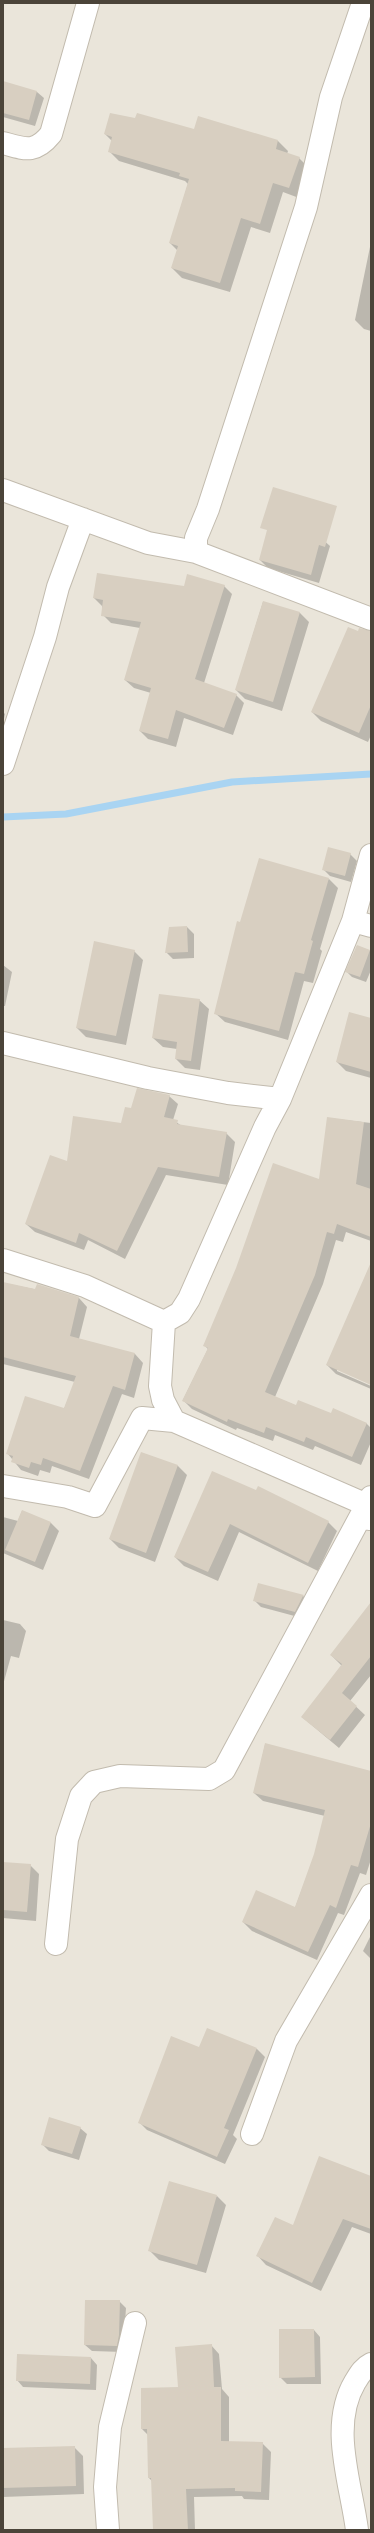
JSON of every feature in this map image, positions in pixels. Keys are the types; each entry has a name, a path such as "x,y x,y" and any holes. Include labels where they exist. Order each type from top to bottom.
{"street":[{"path":"3,143 26,150 42,145 51,134 88,3"},
{"path":"196,552 196,538 208,509 306,207 332,97 362,3"},
{"path":"3,490 148,543 196,552 371,619"},
{"path":"3,764 45,637 58,587 83,519"},
{"path":"164,1322 180,1313 189,1299 265,1127 280,1099 362,923 371,855"},
{"path":"3,1043 148,1078 228,1093 280,1099"},
{"path":"3,1260 85,1286 164,1322"},
{"path":"164,1322 160,1386 163,1400 174,1421"},
{"path":"3,1486 68,1496 95,1506 160,1386"},
{"path":"142,1418 174,1421 369,1501"},
{"path":"369,1501 371,1528"},
{"path":"56,1944 67,1839 81,1796 94,1782 120,1776 209,1780 224,1770 369,1501"},
{"path":"252,2134 286,2041 371,1895"},
{"path":"108,2530 105,2487 110,2427 135,2323"},
{"path":"357,2530 342,2433 348,2394 364,2367 371,2364"}],"shaded area":[{"path":"3,3 371,3 371,2530 3,2530"}],"building":[{"path":"3,81 37,91 29,120 3,113"},
{"path":"110,113 135,118 137,113 194,129 198,116 278,140 276,149 300,157 289,188 273,183 260,224 241,218 220,283 171,268 178,246 169,243 189,179 179,176 180,173 108,152 112,137 104,134"},
{"path":"273,487 337,506 325,547 319,545 311,575 259,560 267,530 260,528"},
{"path":"97,573 184,586 187,574 225,585 195,679 237,694 224,728 176,710 168,739 139,731 151,688 124,680 141,622 101,616 103,600 93,598"},
{"path":"263,601 300,612 273,702 235,690"},
{"path":"348,627 358,631 359,628 371,631 371,705 359,733 311,712"},
{"path":"328,847 351,853 345,876 322,870"},
{"path":"259,858 329,878 311,940 313,941 304,974 295,972 279,1031 214,1014 237,921 240,922"},
{"path":"187,926 188,952 165,953 169,927"},
{"path":"94,941 135,950 116,1036 76,1028"},
{"path":"357,945 370,950 360,977 345,972"},
{"path":"159,994 200,999 191,1061 175,1059 177,1042 152,1038"},
{"path":"349,1012 371,1018 371,1072 336,1062"},
{"path":"137,1088 170,1095 164,1117 178,1120 177,1124 227,1132 219,1177 158,1167 117,1251 79,1233 76,1243 25,1224 50,1155 67,1161 73,1116 121,1123 125,1107 131,1108"},
{"path":"327,1117 364,1122 356,1184 371,1189 371,1237 337,1224 334,1234 327,1232 315,1275 265,1392 296,1405 298,1400 331,1413 333,1408 367,1423 352,1457 306,1437 304,1442 266,1427 264,1433 228,1419 227,1422 182,1401 208,1348 203,1346 236,1268 273,1163 319,1179"},
{"path":"371,1262 371,1385 326,1365"},
{"path":"3,1282 35,1289 37,1284 79,1297 70,1336 135,1353 125,1390 113,1386 80,1471 43,1458 41,1465 31,1462 29,1468 11,1462 13,1456 6,1454 25,1396 64,1408 76,1376 3,1357"},
{"path":"141,1452 178,1465 146,1553 109,1539"},
{"path":"212,1471 256,1490 258,1486 329,1521 308,1563 230,1524 208,1572 174,1557"},
{"path":"22,1510 51,1522 35,1562 5,1550"},
{"path":"258,1583 304,1595 295,1612 253,1601"},
{"path":"371,1602 371,1656 342,1693 357,1706 330,1740 301,1717 342,1664 330,1655"},
{"path":"265,1743 371,1771 371,1823 358,1867 351,1865 336,1908 330,1905 308,1952 242,1922 256,1890 295,1907 314,1854 325,1810 253,1793"},
{"path":"3,1862 31,1864 27,1912 3,1910"},
{"path":"207,2028 257,2048 224,2128 229,2130 217,2157 138,2123 171,2036 199,2047"},
{"path":"49,2117 81,2127 72,2154 41,2145"},
{"path":"319,2156 371,2176 371,2229 343,2219 312,2283 256,2256 275,2217 293,2225"},
{"path":"169,2181 217,2195 197,2265 148,2251"},
{"path":"85,2300 120,2300 119,2335 117,2346 84,2345"},
{"path":"279,2329 314,2329 315,2377 279,2378"},
{"path":"212,2344 214,2387 221,2387 221,2441 263,2442 261,2492 235,2491 235,2488 186,2489 188,2530 153,2530 151,2478 148,2478 147,2429 141,2429 141,2388 178,2387 175,2347"},
{"path":"17,2354 91,2357 90,2384 16,2381"},
{"path":"75,2446 76,2486 3,2488 3,2448"}],"waterway":[{"path":"3,817 66,814 232,782 371,774"}]}
